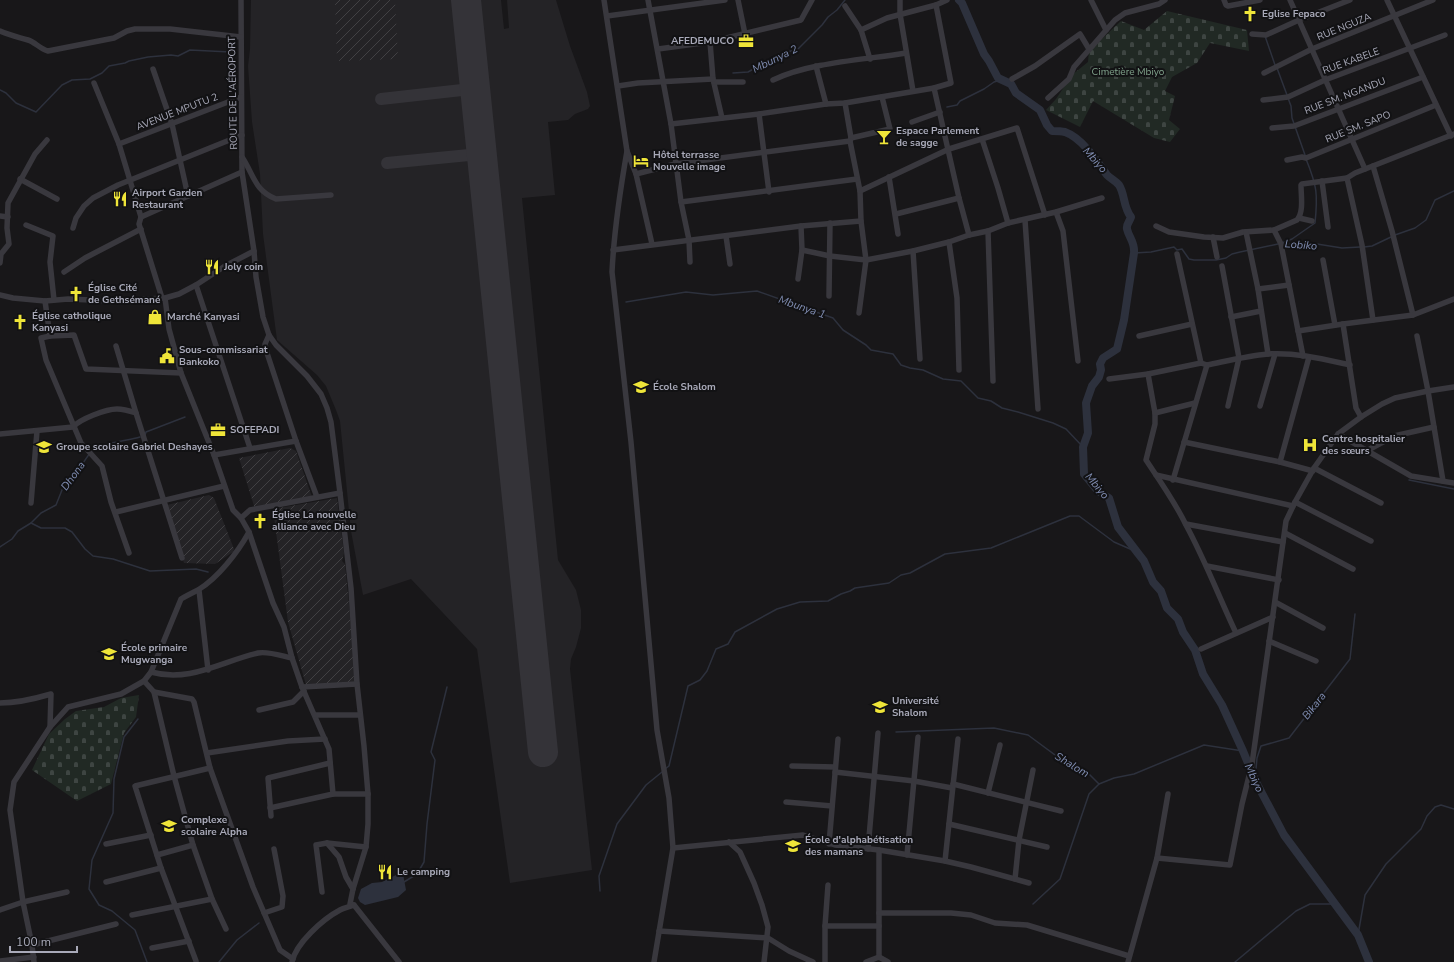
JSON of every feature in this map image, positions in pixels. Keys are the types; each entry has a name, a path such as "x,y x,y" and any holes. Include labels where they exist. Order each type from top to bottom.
{"street":[{"name":"ROUTE DE L'AÉROPORT","path":"241,0 242,172 254,251 256,278 263,317 269,335"},
{"path":"604,0 627,151 636,174 652,244"},
{"path":"648,0 671,124 681,202 690,240 690,262"},
{"path":"607,16 725,0"},
{"path":"738,0 745,34"},
{"path":"658,49 710,42 801,20 812,0"},
{"path":"900,0 900,14 913,91"},
{"path":"861,30 887,18 936,5 947,0"},
{"path":"1048,98 1069,79 1074,67 1115,20 1125,13 1159,4 1164,0"},
{"path":"1224,0 1228,6 1260,0"},
{"path":"1290,0 1365,169"},
{"path":"1252,34 1264,35 1350,0"},
{"path":"1299,218 1302,204 1301,186 1322,181 1347,178 1355,173 1452,135 1409,49 1387,0"},
{"name":"RUE NGUZA","path":"1264,73 1312,49 1432,0"},
{"path":"1093,1 1106,30"},
{"path":"671,124 758,114 826,104 845,103 951,84 936,5"},
{"path":"844,6 861,30 870,59"},
{"path":"0,31 12,36 29,40 48,51 114,38 127,31 135,29 170,29 241,37"},
{"path":"1012,79 1035,66 1080,34 1089,49"},
{"name":"RUE KABELE","path":"1263,100 1288,97 1325,80 1446,35"},
{"path":"710,42 714,81 722,118"},
{"path":"772,80 785,74 816,66 906,53"},
{"path":"816,66 826,104"},
{"path":"153,69 172,124 188,196"},
{"name":"RUE SM. NGANDU","path":"1272,128 1294,126 1338,108 1423,77"},
{"path":"618,86 662,82 743,82"},
{"path":"94,83 119,144 131,180 141,217 139,224 163,298 168,329 181,373 214,455 233,510 242,518 249,532 273,603 284,627 292,658 303,689 329,749 333,794"},
{"path":"934,88 969,235"},
{"name":"AVENUE MPUTU 2","path":"119,144 241,97"},
{"path":"636,174 675,164 850,140 890,129 882,97"},
{"path":"845,103 850,140 860,190 861,221 866,260 859,313"},
{"name":"RUE SM. SAPO","path":"1287,160 1302,157 1306,158 1436,105"},
{"path":"912,122 940,112"},
{"path":"758,114 769,192"},
{"path":"860,190 949,150 1017,128 1046,215"},
{"path":"73,228 76,218 84,206 93,198 118,185 242,135"},
{"path":"982,139 1008,223"},
{"path":"0,263 0,254 9,244 8,203 35,154 47,140"},
{"path":"627,151 620,190 612,272 631,442 657,730 669,798 673,848 654,962"},
{"path":"242,156 259,188 268,196 276,199 331,196"},
{"path":"1374,166 1413,315"},
{"path":"141,217 242,172"},
{"path":"889,177 898,234"},
{"path":"1347,178 1363,248 1373,320"},
{"path":"20,179 57,199"},
{"path":"681,202 769,192 857,179"},
{"path":"1322,181 1328,227"},
{"path":"896,214 959,198"},
{"path":"802,250 830,256 866,260 950,242 969,235 988,231 1008,223 1046,215 1102,198"},
{"path":"1056,212 1063,231 1078,361"},
{"path":"0,216 8,217"},
{"path":"1156,226 1169,232 1223,238 1246,232 1274,230 1299,218 1312,222"},
{"path":"1025,220 1038,409"},
{"path":"613,250 801,226 861,221"},
{"path":"829,296 830,223"},
{"path":"26,225 53,236 50,262 54,300"},
{"path":"798,279 802,250 801,226"},
{"path":"64,272 85,258 141,229"},
{"path":"1274,230 1280,244 1298,332 1306,356 1280,462"},
{"path":"988,231 993,381"},
{"path":"1246,232 1261,311 1272,354 1260,406"},
{"path":"726,236 730,264"},
{"path":"1214,238 1217,257"},
{"path":"950,242 957,298 959,370"},
{"path":"0,295 13,298 45,301 74,299 112,302 163,298 179,294 225,266 254,251"},
{"path":"913,251 920,359"},
{"path":"1173,480 1195,403 1204,364 1192,324 1177,254"},
{"path":"1323,260 1335,325"},
{"path":"1222,266 1239,358 1228,406"},
{"path":"196,285 250,448"},
{"path":"1258,289 1289,285"},
{"path":"1298,332 1335,325 1413,315 1454,299"},
{"path":"45,301 50,336"},
{"path":"1231,317 1261,311"},
{"path":"1140,336 1192,324"},
{"path":"1343,324 1356,408 1361,418"},
{"path":"129,553 116,512 111,502 102,466 81,443 73,427 46,360 41,338 74,335 86,368 181,373"},
{"path":"269,335 266,344 267,352 296,441 317,497"},
{"path":"269,335 276,345 307,376 321,394 331,422 351,588 357,684 368,794 366,847 350,904 354,905 399,962"},
{"path":"1417,336 1443,481"},
{"path":"116,346 182,558"},
{"path":"1109,378 1148,374 1239,358 1272,354 1306,356 1350,365"},
{"path":"1148,374 1155,413 1155,424 1146,460 1186,524 1207,566 1236,633"},
{"path":"1158,858 1230,865 1242,804 1252,764 1279,580 1286,521 1313,469 1338,434 1382,404 1395,398 1454,387"},
{"path":"1155,413 1195,403"},
{"path":"0,434 73,427 77,422 106,411 117,409 136,412"},
{"path":"1368,451 1394,436 1434,427"},
{"path":"31,503 37,431"},
{"path":"1338,434 1411,476 1454,483"},
{"path":"214,455 296,441"},
{"path":"1184,442 1313,469 1381,503"},
{"path":"1156,475 1173,480 1294,504 1371,541"},
{"path":"116,512 224,486"},
{"path":"242,518 250,510 340,493"},
{"path":"1186,524 1283,542"},
{"path":"0,960 34,959 23,902 10,810 14,782 50,727 68,707 121,694 144,681 151,672 181,599 199,590 217,575 243,543 249,532"},
{"path":"1284,533 1353,569"},
{"path":"1207,566 1279,580"},
{"path":"199,590 208,670"},
{"path":"1275,602 1323,628"},
{"path":"1201,649 1273,617"},
{"path":"1269,641 1316,661"},
{"path":"151,672 164,676 186,674 208,670 260,653 292,658"},
{"path":"144,681 154,692 174,776 193,845 212,899 226,929"},
{"path":"259,710 293,702 303,689 357,684"},
{"path":"154,692 192,699 194,702 210,768 235,839 280,950 292,960 298,947 321,923 339,911 354,905"},
{"path":"0,703 26,701 51,694 50,727"},
{"path":"315,715 360,715"},
{"path":"868,849 878,733"},
{"path":"907,855 918,736"},
{"path":"207,753 288,741 325,739"},
{"path":"829,844 838,739"},
{"path":"945,861 958,739"},
{"path":"988,793 1000,745"},
{"path":"271,816 268,778 330,763"},
{"path":"792,766 835,769 875,776 953,786 1060,811"},
{"path":"196,961 161,868 135,786 210,768"},
{"path":"1015,879 1019,840 1033,770"},
{"path":"270,808 333,794 368,794"},
{"path":"1128,962 1158,858 1168,794"},
{"path":"786,802 832,806"},
{"path":"949,824 1048,846"},
{"path":"106,844 151,835"},
{"path":"673,848 803,835 829,844 879,850 945,861 1029,883"},
{"path":"729,842 740,852 754,883 768,927 768,938 764,962"},
{"path":"322,892 316,845 327,843 366,847"},
{"path":"327,843 339,857 353,890"},
{"path":"157,855 193,845"},
{"path":"264,913 282,907 283,896 274,849"},
{"path":"879,850 879,957"},
{"path":"106,882 161,868"},
{"path":"825,962 825,926 828,885"},
{"path":"0,910 23,902 67,892"},
{"path":"132,915 212,899"},
{"path":"879,913 952,913 971,915 995,923 1027,925 1129,956"},
{"path":"32,945 116,924"},
{"path":"825,926 879,926"},
{"path":"659,931 768,938 789,951 813,962"},
{"path":"152,948 189,941"},
{"path":"866,962 879,957"},
{"path":"879,957 888,962"}],"shaded area":[{"path":"251,0 501,0 504,29 509,28 507,0 556,0 570,46 587,92 590,106 588,109 575,114 568,120 548,122 555,195 522,198 558,560 576,590 581,610 581,628 571,659 570,669 592,870 510,883 477,649 411,579 363,595 351,531 340,421 326,386 317,375 277,340 263,234 260,174 252,122 248,66 250,49"},
{"path":"335,0 395,0 398,59 337,61"},
{"path":"290,448 296,451 312,497 255,509 239,458"},
{"path":"209,495 214,498 234,549 233,552 215,564 184,563 166,508 167,505"},
{"path":"337,498 344,553 342,561 345,564 353,646 354,682 306,685 288,622 273,509"}],"green space":[{"name":"Cimetière Mbiyo","path":"1167,11 1247,30 1249,51 1210,43 1197,63 1172,77 1165,91 1175,96 1169,120 1180,129 1170,142 1154,138 1093,101 1080,127 1046,110 1056,99 1072,75 1088,62 1089,51 1121,21 1144,30"},
{"path":"139,695 136,717 124,733 111,784 77,801 32,770 49,734 76,711 104,707 121,698"}],"water":[{"path":"398,874 403,874 406,890 398,897 365,905 360,902 358,898 361,889 372,883 382,882"}],"waterway":[{"name":"Mbunya 2","path":"733,73 748,72 779,59 784,53 798,49 845,0"},
{"name":"Mbiyo","path":"959,0 962,3 984,54 998,78 1011,84 1016,93 1040,110 1047,125 1052,131 1065,132 1077,139 1089,150 1107,175 1118,184 1121,189 1128,213 1131,217 1127,227 1134,246 1134,253 1124,320 1117,349 1103,358 1100,364 1101,370 1099,377 1092,386 1086,403 1088,433 1083,447 1084,474 1098,491 1109,498 1118,527 1144,561 1153,582 1161,591 1167,608 1178,619 1183,632 1195,650 1203,674 1222,705 1255,780 1284,835 1358,935 1369,962"},
{"path":"1265,36 1275,65"},
{"path":"0,90 6,93 16,103 36,112 62,85 72,80 90,79 102,73 109,66 148,57 171,55 178,56 190,50 230,52"},
{"path":"1277,68 1287,95"},
{"path":"947,107 957,105 960,101 984,89 994,82 1001,80"},
{"path":"1288,98 1291,106 1292,118 1305,155"},
{"path":"1282,243 1292,239 1315,223 1316,190 1306,159"},
{"name":"Lobiko","path":"1395,235 1415,228 1426,220 1435,200 1454,191"},
{"name":"Lobiko","path":"1364,247 1372,246 1391,237"},
{"name":"Lobiko","path":"1282,243 1294,245 1317,244 1342,248 1360,247"},
{"name":"Lobiko","path":"1134,253 1151,252 1174,247 1177,250 1182,249 1189,259 1216,260 1226,258 1232,254 1278,244"},
{"name":"Mbunya 1","path":"626,302 686,292 713,295 757,291 833,318 843,330 871,350 893,354 901,365 923,370 943,379 961,381 978,398 991,401 1002,408 1053,423 1066,429 1083,447"},
{"name":"Dhona","path":"145,435 146,432 185,417"},
{"name":"Dhona","path":"0,547 12,539 18,531 31,523 41,513 56,505 64,485 70,481 74,473 77,472 92,451 101,446 140,437"},
{"path":"1409,480 1454,489"},
{"path":"665,769 669,766 688,686 700,680 707,671 716,649 728,644 735,632 777,609 800,602 828,601 855,588 889,583 901,575 910,573 945,554 991,548 1070,516 1079,516 1114,542 1137,552"},
{"path":"31,523 41,528 65,528 72,532 85,549 93,556 113,559 150,571 196,569 208,572"},
{"name":"Bikara","path":"1255,780 1257,758 1261,746 1289,738 1350,659 1355,614"},
{"path":"404,882 417,874 424,862 435,760 431,752 447,687"},
{"path":"138,719 124,737 114,779 113,813 92,860 89,889 99,905 112,911 135,930 147,962"},
{"name":"Shalom","path":"896,732 994,728 1028,735 1074,769 1088,773 1099,784"},
{"name":"Shalom","path":"1033,904 1060,879 1089,794 1099,784 1114,778 1134,774 1204,745 1243,751"},
{"path":"600,891 599,876 617,824 646,785 662,772"},
{"path":"1358,935 1365,895 1386,864 1421,829 1427,816 1435,807 1441,805 1454,809"},
{"path":"1235,962 1296,911 1310,904 1335,904"},
{"path":"219,962 237,940 259,923"}],"taxiway":[{"path":"381,99 462,90 469,87 474,81"},
{"path":"469,155 476,151 480,145"},
{"path":"387,163 469,155 477,158 482,163"}],"runway":[{"path":"466,0 543,752"}],"place":[{"name":"Eglise Fepaco","path":"1250,14"},
{"name":"AFEDEMUCO","path":"746,41"},
{"name":"Espace Parlement de sagge","path":"884,137"},
{"name":"Hôtel terrasse Nouvelle image","path":"641,161"},
{"name":"Airport Garden Restaurant","path":"120,199"},
{"name":"Joly coin","path":"212,267"},
{"name":"Église Cité de Gethsémané","path":"76,294"},
{"name":"Marché Kanyasi","path":"155,317"},
{"name":"Église catholique Kanyasi","path":"20,322"},
{"name":"Sous-commissariat Bankoko","path":"167,356"},
{"name":"École Shalom","path":"641,387"},
{"name":"SOFEPADI","path":"218,430"},
{"name":"Centre hospitalier des sœurs","path":"1310,445"},
{"name":"Groupe scolaire Gabriel Deshayes","path":"44,447"},
{"name":"Église La nouvelle alliance avec Dieu","path":"260,521"},
{"name":"École primaire Mugwanga","path":"109,654"},
{"name":"Université Shalom","path":"880,707"},
{"name":"Complexe scolaire Alpha","path":"169,826"},
{"name":"École d'alphabétisation des mamans","path":"793,846"},
{"name":"Le camping","path":"385,872"}]}
